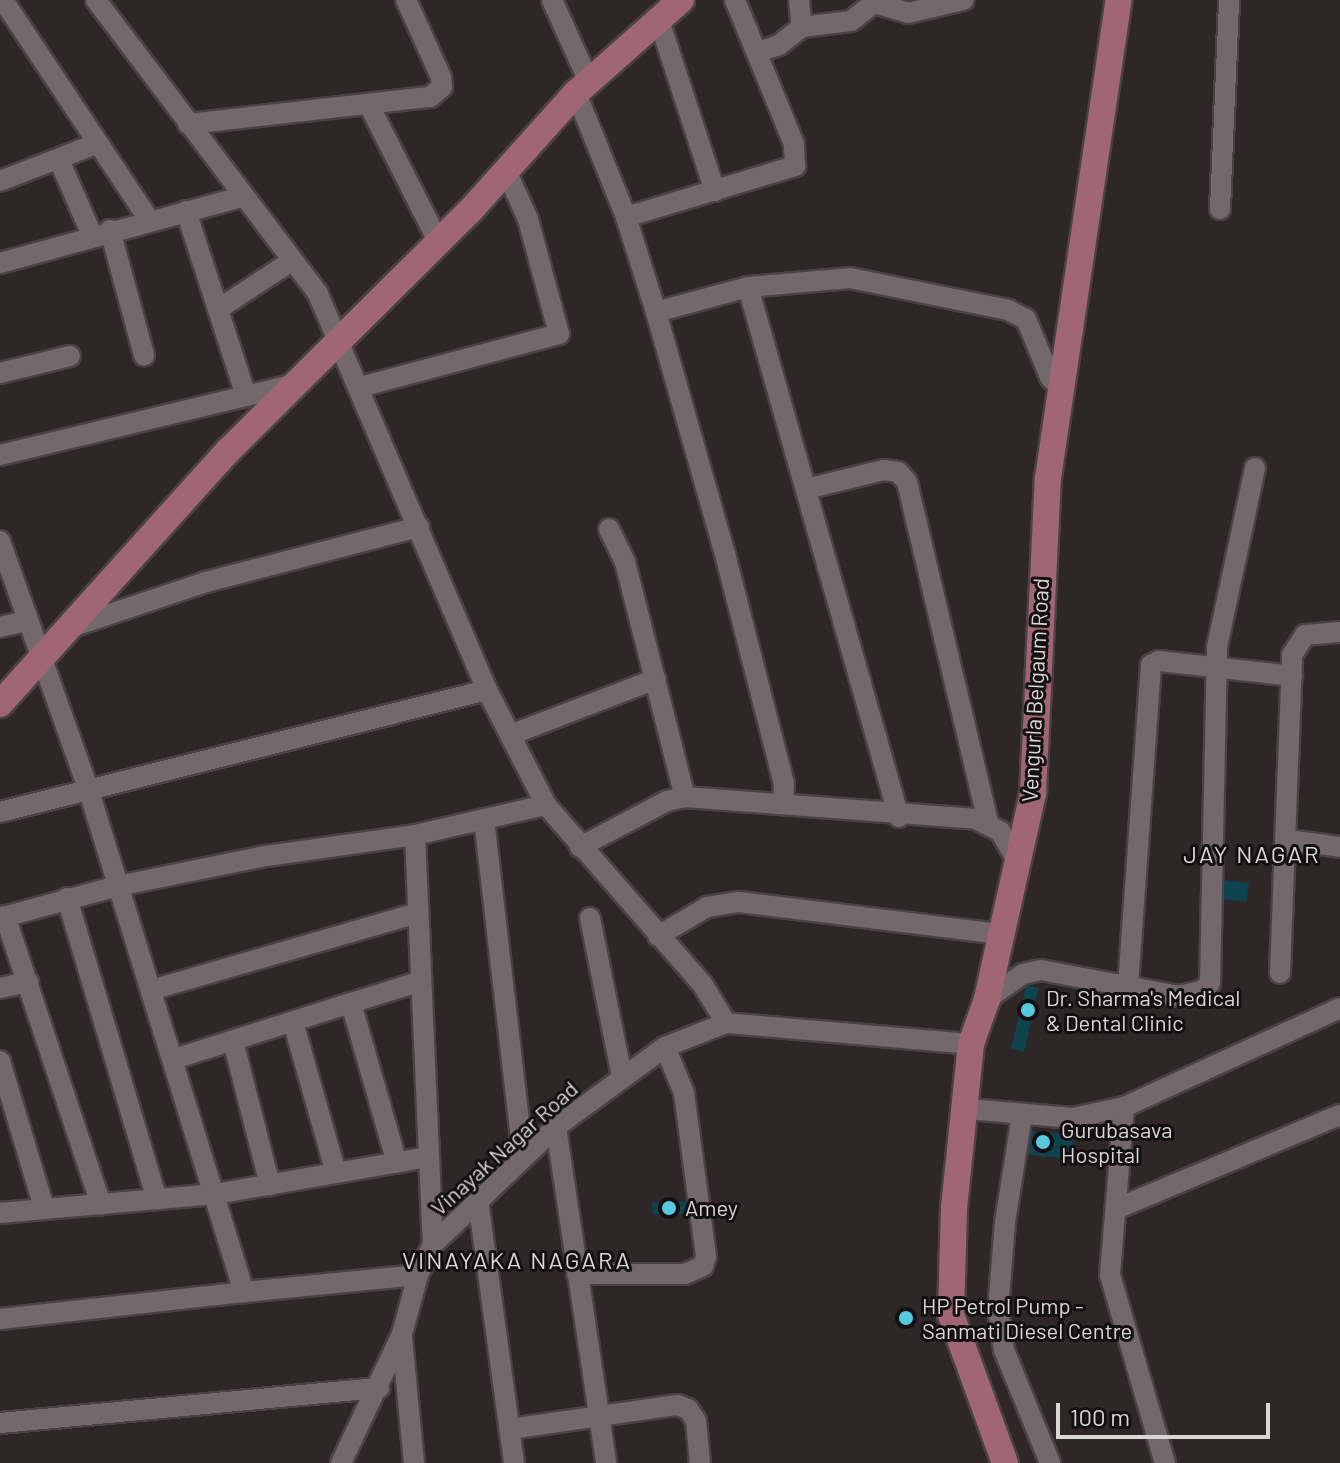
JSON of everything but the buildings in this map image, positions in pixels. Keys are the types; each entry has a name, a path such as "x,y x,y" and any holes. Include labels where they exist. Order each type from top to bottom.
{"main road":[{"path":"0,704 39,662 64,629 292,385 438,241 583,88 681,0"},
{"name":"Vengurla Belgaum Road","path":"1005,1463 951,1315 954,1208 968,1109 971,1044 987,999 1033,793 1042,550 1060,388 1119,0"}],"street":[{"path":"96,0 318,294 487,690 546,805 703,985 726,1023"},
{"path":"188,124 421,100 442,87 406,0"},
{"path":"552,0 656,312 725,554 784,783 783,801"},
{"path":"626,217 795,166 794,144 735,0"},
{"path":"799,0 802,27"},
{"path":"1220,209 1229,0"},
{"path":"758,52 779,45 802,27 851,21 874,2 908,13 957,1"},
{"path":"6,2 96,144 150,221"},
{"path":"659,20 715,191"},
{"path":"370,107 438,241"},
{"path":"0,181 96,144"},
{"path":"59,160 101,233 144,355"},
{"path":"360,387 559,334 528,219 506,171"},
{"path":"0,263 242,197"},
{"path":"186,211 220,308 246,396"},
{"path":"220,308 293,260"},
{"path":"656,312 748,287 850,278 1008,310 1033,327 1050,377 1060,388"},
{"path":"748,287 899,817"},
{"path":"0,373 70,356"},
{"path":"0,455 292,385"},
{"path":"987,999 1023,974 1041,970 1191,995 1202,991 1214,972 1219,626 1255,468"},
{"path":"806,489 884,470 898,472 907,482 988,823"},
{"path":"64,629 206,582 419,527"},
{"path":"609,529 625,562 685,797"},
{"path":"0,541 39,662 88,788 244,1292"},
{"path":"0,627 26,621"},
{"path":"1280,973 1289,840 1292,676 1296,642 1305,635 1340,632"},
{"path":"1128,986 1150,669 1159,661 1292,676"},
{"path":"510,735 656,679"},
{"path":"0,812 487,690"},
{"path":"580,847 667,801 685,797 783,801 899,817 988,823 1000,831 1019,864"},
{"path":"101,1204 28,982 3,917 118,886 266,856 415,835 546,805"},
{"path":"484,819 523,1158"},
{"path":"415,835 433,1244"},
{"path":"1289,840 1340,847"},
{"path":"67,898 157,1199"},
{"path":"658,936 707,907 739,902 1001,934"},
{"path":"151,990 418,913"},
{"path":"590,918 622,1077"},
{"path":"174,1059 421,981"},
{"path":"0,988 28,982"},
{"path":"351,1003 397,1163"},
{"path":"968,1109 1073,1118 1124,1107 1340,1008"},
{"path":"293,1022 336,1173"},
{"name":"Vinayak Nagar Road","path":"342,1462 402,1334 418,1275 433,1244 556,1127 665,1047 726,1023 971,1044"},
{"path":"233,1041 270,1185"},
{"path":"577,1274 685,1274 703,1266 706,1256 684,1093 665,1047"},
{"path":"0,1061 44,1208"},
{"path":"1124,1107 1113,1296 1165,1463"},
{"path":"1022,1115 1005,1222 998,1310 1004,1350 1050,1463"},
{"path":"1116,1209 1340,1115"},
{"path":"556,1127 606,1463"},
{"path":"0,1213 216,1194 429,1157"},
{"path":"478,1200 514,1463"},
{"path":"0,1319 418,1275"},
{"path":"402,1334 414,1463"},
{"path":"0,1423 379,1388"},
{"path":"510,1429 677,1405 688,1409 696,1421 700,1463"}],"place":[{"name":"Dr. Sharma's Medical & Dental Clinic","path":"1028,1010"},
{"name":"Gurubasava Hospital","path":"1043,1142"},
{"name":"Amey","path":"669,1208"},
{"name":"HP Petrol Pump - Sanmati Diesel Centre","path":"906,1318"}],"district":[{"name":"JAY NAGAR","path":"1252,854"},
{"name":"VINAYAKA NAGARA","path":"517,1260"}]}
